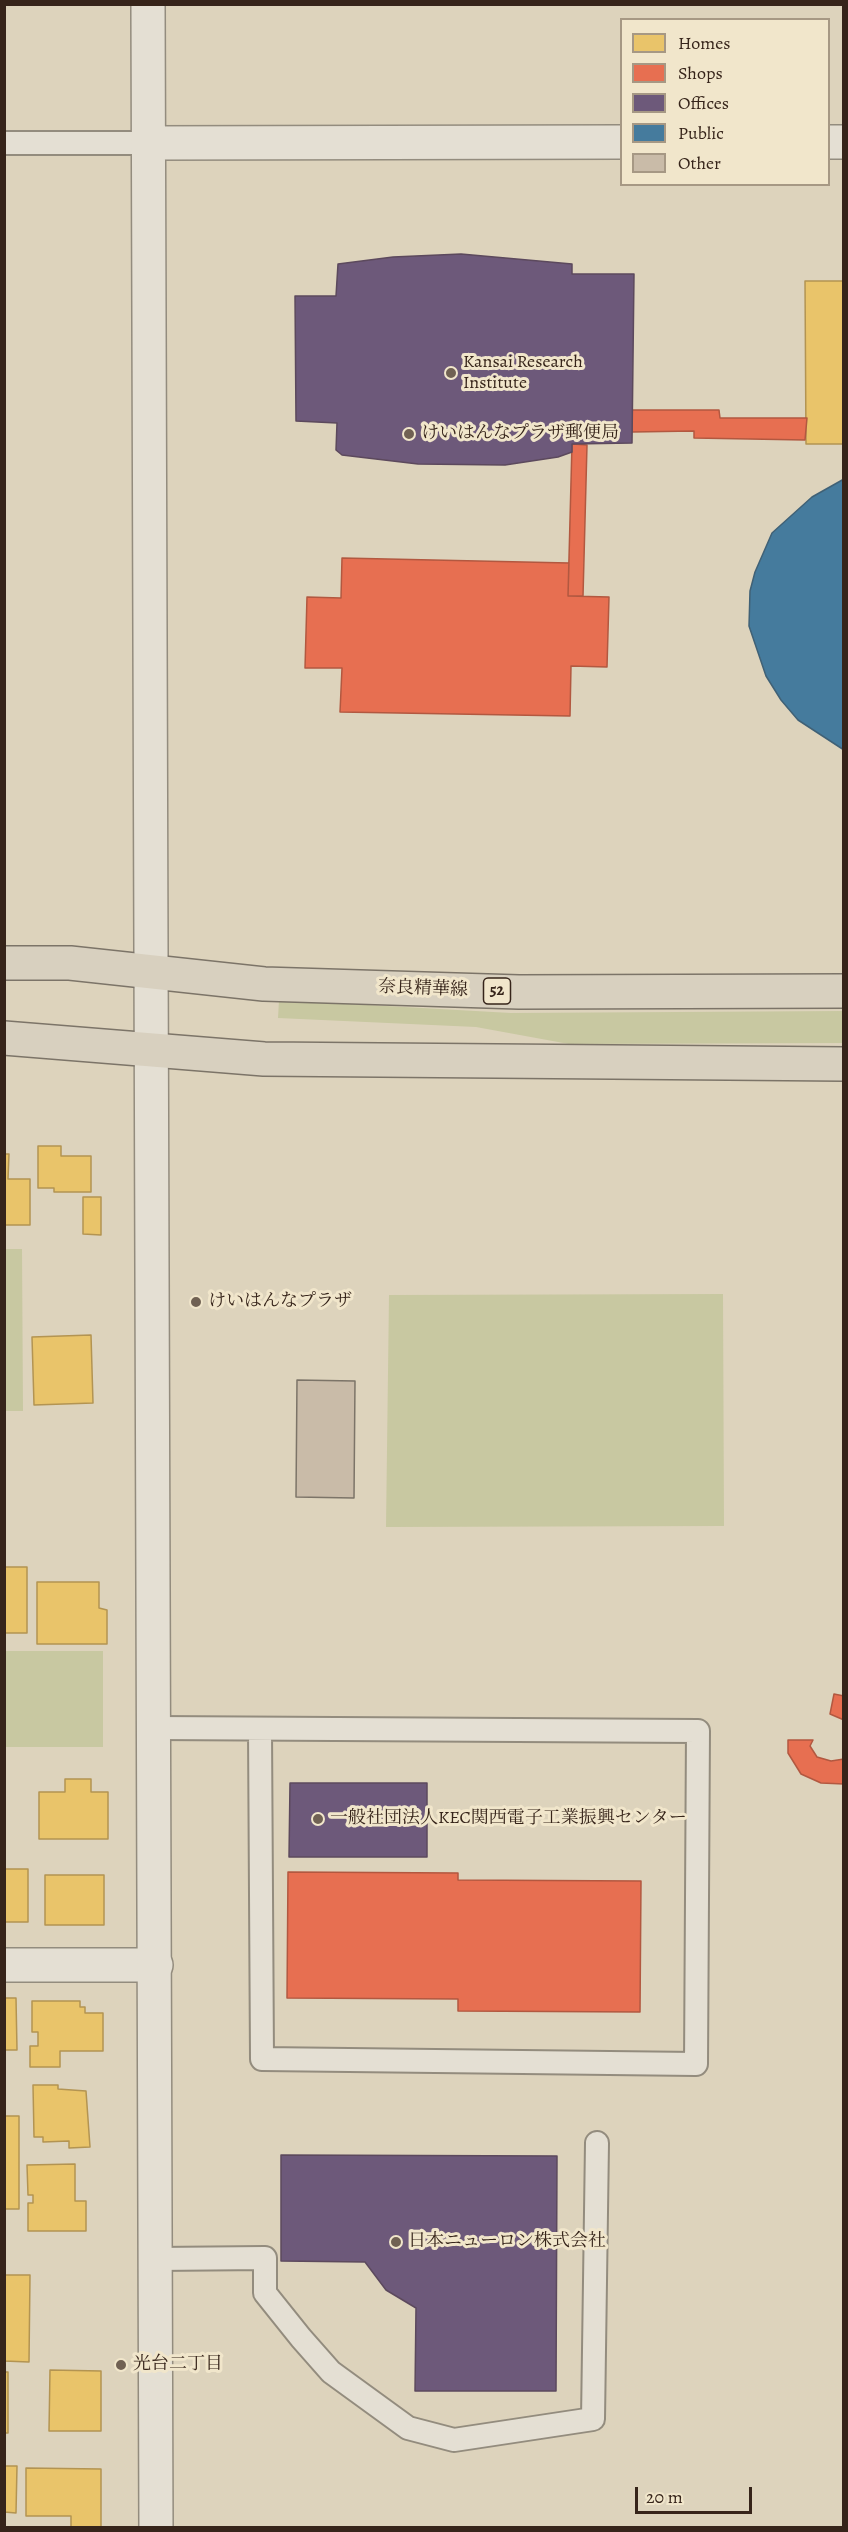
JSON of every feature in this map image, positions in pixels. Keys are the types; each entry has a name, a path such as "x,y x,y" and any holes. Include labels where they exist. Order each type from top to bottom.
{"main road":[{"name":"奈良精華線","path":"4,963 70,963 264,984 519,992 843,991"},
{"path":"9,1040 264,1059 843,1064"}],"street":[{"path":"148,4 156,2528"},
{"path":"149,143 620,142"},
{"path":"4,1965 156,1965"}],"lane":[{"path":"4,143 149,143"},
{"path":"155,1728 698,1731 696,2064 262,2059 260,1730"},
{"path":"156,2259 265,2259 265,2294 301,2338 331,2372 408,2428 454,2440 593,2419 597,2143"}],"green space":[{"path":"279,1000 511,1013 843,1011 844,1043 569,1044 476,1027 278,1018"},
{"path":"4,1249 22,1249 23,1411 5,1411"},
{"path":"723,1294 724,1526 386,1527 389,1295"},
{"path":"5,1651 103,1651 103,1747 5,1747"}],"building: Homes":[{"path":"805,281 844,281 844,444 806,444"},
{"path":"38,1146 61,1146 61,1156 91,1156 91,1192 54,1192 54,1188 38,1188"},
{"path":"4,1154 9,1154 8,1179 30,1179 30,1225 4,1225"},
{"path":"83,1197 101,1197 101,1235 83,1234"},
{"path":"91,1335 93,1403 34,1405 32,1337"},
{"path":"4,1567 27,1567 27,1633 4,1633"},
{"path":"37,1582 99,1582 99,1608 107,1610 107,1644 37,1644"},
{"path":"65,1779 91,1779 91,1792 108,1792 108,1839 39,1839 39,1792 65,1792"},
{"path":"4,1869 28,1869 28,1922 4,1922"},
{"path":"45,1875 104,1875 104,1925 45,1925"},
{"path":"4,1998 16,1998 17,2050 4,2050"},
{"path":"32,2001 80,2001 80,2007 85,2007 85,2013 103,2013 103,2051 60,2051 60,2067 30,2067 30,2046 38,2046 38,2032 32,2032"},
{"path":"33,2085 58,2085 58,2089 86,2091 90,2147 69,2148 69,2141 43,2142 43,2137 34,2137"},
{"path":"4,2116 19,2116 19,2209 4,2209"},
{"path":"75,2164 75,2201 86,2201 86,2231 28,2231 28,2203 33,2203 33,2195 28,2195 27,2165"},
{"path":"4,2275 30,2275 29,2362 4,2361"},
{"path":"50,2370 101,2371 101,2431 49,2431"},
{"path":"4,2372 8,2372 8,2433 4,2433"},
{"path":"4,2466 17,2466 16,2513 4,2512"},
{"path":"26,2468 101,2469 101,2528 71,2528 71,2516 26,2516"}],"building: Shops":[{"path":"632,410 719,410 720,418 807,418 805,440 694,438 694,431 632,432"},
{"path":"572,444 587,445 583,596 568,596"},
{"path":"342,558 569,563 568,596 609,597 607,667 571,666 570,716 340,712 342,668 305,668 307,597 341,598"},
{"path":"834,1694 844,1696 844,1720 830,1714"},
{"path":"788,1740 813,1740 810,1746 817,1757 831,1761 844,1759 844,1784 821,1783 801,1774 788,1753"},
{"path":"288,1872 458,1873 458,1880 641,1881 640,2012 458,2011 458,1999 287,1998"}],"building: Offices":[{"path":"461,254 572,264 572,274 634,274 632,443 572,444 572,452 558,457 505,465 418,464 342,455 336,450 337,423 296,421 295,296 336,296 338,264 393,257"},
{"path":"290,1783 427,1783 427,1857 289,1857"},
{"path":"281,2155 557,2156 556,2391 415,2391 416,2308 386,2290 365,2262 281,2261"}],"building: Public":[{"path":"844,479 844,750 798,720 781,700 766,676 749,626 750,591 755,572 772,533 812,497"}],"building: Other":[{"path":"297,1380 355,1381 354,1498 296,1497"}],"place":[{"name":"Kansai Research Institute","path":"451,373"},
{"name":"けいはんなプラザ郵便局","path":"409,434"},
{"name":"けいはんなプラザ","path":"196,1302"},
{"name":"一般社団法人KEC関西電子工業振興センター","path":"318,1819"},
{"name":"日本ニューロン株式会社","path":"396,2242"},
{"name":"光台二丁目","path":"121,2365"}]}
